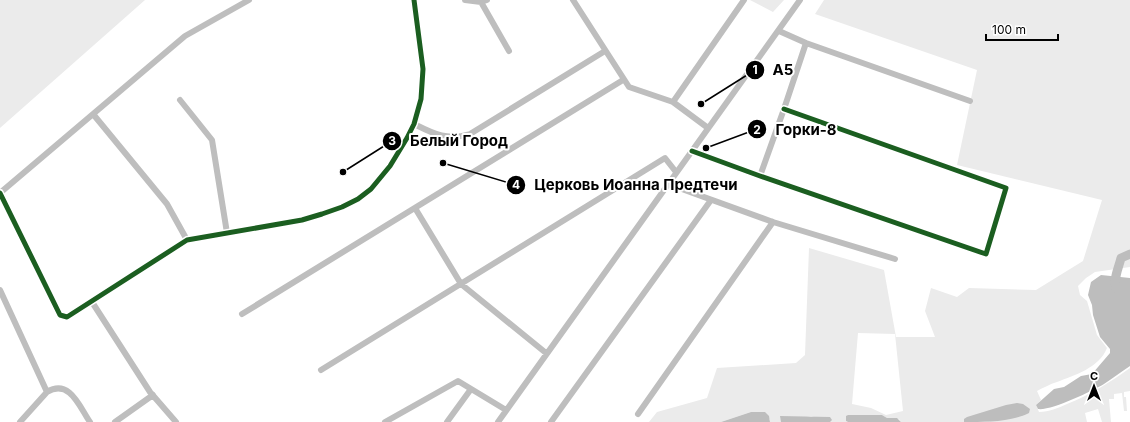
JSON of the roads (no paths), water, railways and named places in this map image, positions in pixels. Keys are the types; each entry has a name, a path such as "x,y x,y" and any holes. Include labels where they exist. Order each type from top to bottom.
{"street":[{"path":"249,0 185,36 0,193 60,315 67,317 187,240 302,220 342,207 358,199 371,189 383,175 400,150 414,124 421,99 423,69 414,0"},
{"path":"465,0 484,1 509,51"},
{"path":"573,0 628,87 673,102 708,128"},
{"path":"673,102 744,0"},
{"path":"498,422 800,0"},
{"path":"779,31 806,43 970,101"},
{"path":"760,176 806,43"},
{"path":"414,124 440,136 455,137 470,134 605,51"},
{"path":"242,314 623,80"},
{"path":"180,100 212,140 227,233"},
{"path":"692,151 986,254 1006,188 784,109"},
{"path":"93,114 167,204 187,240"},
{"path":"321,370 665,158 676,172"},
{"path":"668,184 773,222 895,259"},
{"path":"552,422 711,200"},
{"path":"415,208 461,284 546,353"},
{"path":"638,414 773,222"},
{"path":"0,290 47,392"},
{"path":"92,302 152,395 173,421"},
{"path":"385,422 458,380 506,410"},
{"path":"20,422 47,392 51,389 59,388 70,392 88,419 81,422"},
{"path":"448,422 471,389"},
{"path":"115,422 152,395"}],"waterway":[{"path":"1116,288 1116,277 1121,258 1130,254"}],"place":[{"name":"А5","path":"701,104"},
{"name":"Горки-8","path":"706,148"},
{"name":"Церковь Иоанна Предтечи","path":"443,163"},
{"name":"Белый Город","path":"343,172"}]}
